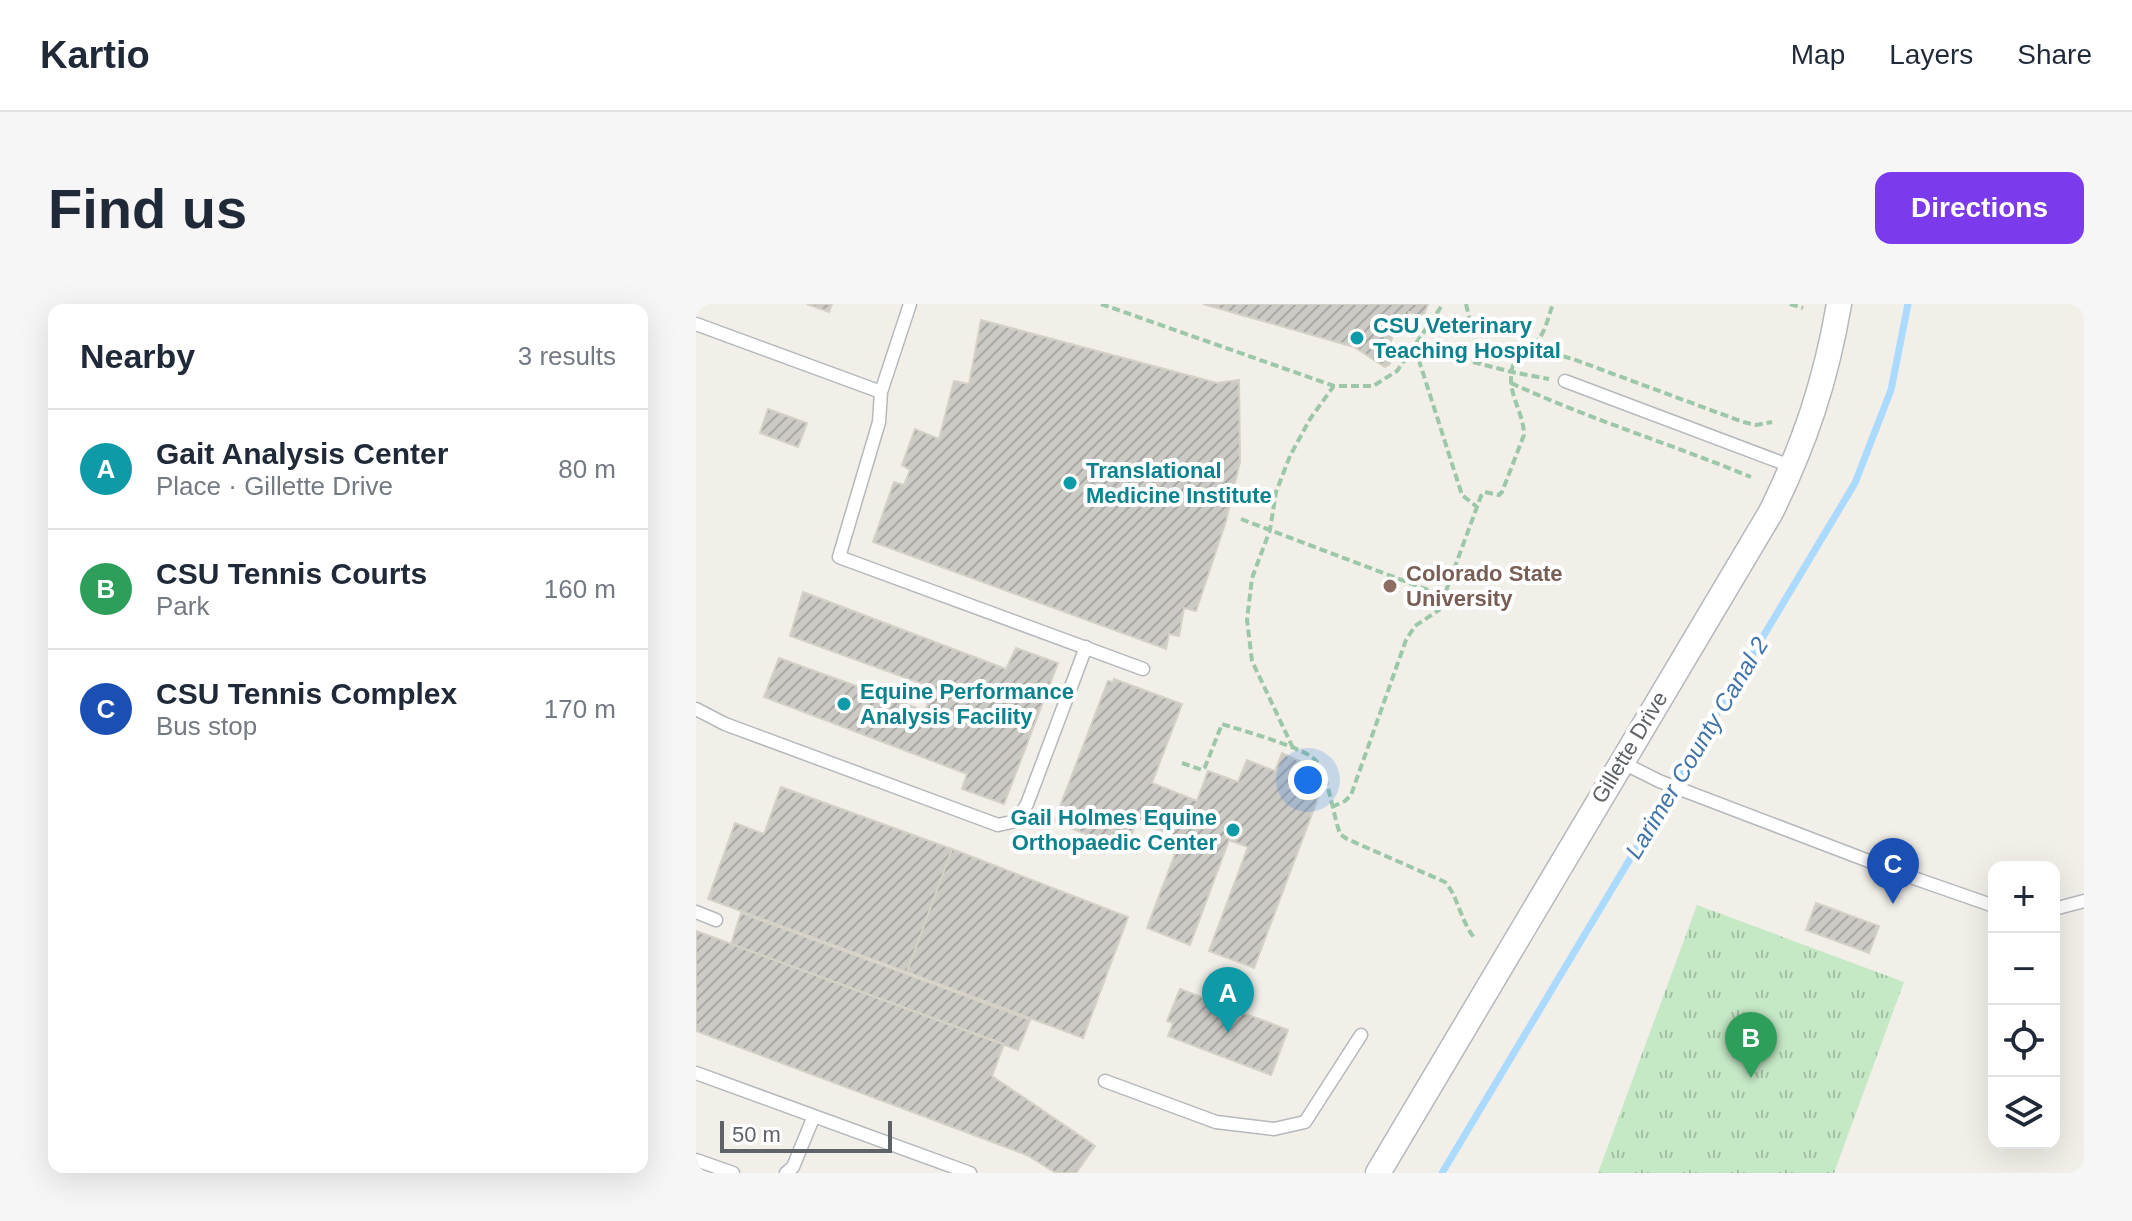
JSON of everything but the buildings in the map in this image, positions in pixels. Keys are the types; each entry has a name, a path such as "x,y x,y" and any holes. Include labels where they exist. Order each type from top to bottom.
{"street":[{"name":"Gillette Drive","path":"1378,1173 1771,512 1793,467 1820,396 1839,304"}],"lane":[{"path":"910,304 881,392 879,422 839,557 1143,669"},
{"path":"697,329 881,392"},
{"path":"1565,381 1793,467"},
{"path":"696,709 725,724 998,825 1016,821 1027,804 1086,647"},
{"path":"1621,762 1659,781 1882,867 1988,904"},
{"path":"2060,907 2084,901"},
{"path":"696,912 716,920"},
{"path":"1105,1081 1216,1122 1274,1129 1305,1122 1361,1035"},
{"path":"696,1073 970,1173"},
{"path":"786,1173 793,1167 814,1116"},
{"path":"696,1160 733,1173"}],"path":[{"path":"1101,304 1334,386 1373,386 1397,371 1443,304"},
{"path":"1466,304 1480,364"},
{"path":"1332,807 1351,795 1406,640 1415,626 1439,610 1485,492 1499,495 1502,492 1524,435 1511,382 1515,358 1541,337 1553,304"},
{"path":"1790,304 1803,308"},
{"path":"1415,347 1512,372 1565,381"},
{"path":"1415,347 1462,495 1477,507"},
{"path":"1527,347 1573,359 1743,422 1756,425 1772,422"},
{"path":"1511,382 1556,404 1680,447 1751,477"},
{"path":"1293,748 1252,661 1247,620 1252,578 1270,530 1276,492 1290,456 1310,419 1334,386"},
{"path":"1241,519 1444,596"},
{"path":"1182,763 1202,770 1222,724 1314,758 1322,772 1340,834 1445,882 1451,888 1464,926 1475,939"}],"green space":[{"path":"1697,905 1904,982 1834,1173 1598,1173"}],"waterway":[{"name":"Larimer County Canal 2","path":"1442,1173 1855,483 1891,390 1908,304"}],"place":[{"name":"CSU Veterinary Teaching Hospital","path":"1357,338"},
{"name":"Translational Medicine Institute","path":"1070,483"},
{"name":"Colorado State University","path":"1390,586"},
{"name":"Equine Performance Analysis Facility","path":"844,704"},
{"name":"Gail Holmes Equine Orthopaedic Center","path":"1233,830"},
{"name":"CSU Tennis Complex","path":"1893,904"},
{"name":"Gait Analysis Center","path":"1228,1033"},
{"name":"CSU Tennis Courts","path":"1751,1078"}]}
